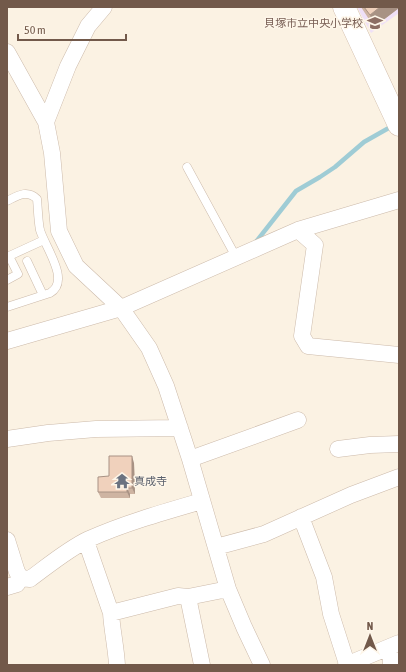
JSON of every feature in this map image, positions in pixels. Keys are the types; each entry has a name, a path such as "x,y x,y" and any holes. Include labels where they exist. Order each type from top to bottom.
{"street":[{"path":"46,122 68,66 88,26 104,7"},
{"path":"344,7 399,125"},
{"path":"7,52 46,122 52,153 59,231 76,266 120,308 149,348 166,386 180,428 228,589 262,665"},
{"path":"7,341 120,308 298,230 399,200"},
{"path":"298,230 315,245 302,336 308,346 399,355"},
{"path":"190,459 298,420"},
{"path":"7,439 48,433 96,429 180,428"},
{"path":"338,448 399,444"},
{"path":"216,547 264,534 351,495 399,478"},
{"path":"7,540 17,572 21,578 30,579 56,559 86,541 153,516 202,501"},
{"path":"301,517 324,577 332,614 347,665 394,645"},
{"path":"86,541 111,613 118,665"},
{"path":"7,587 17,584 21,578"},
{"path":"111,613 178,596 188,597 228,589"},
{"path":"188,597 202,665"},
{"path":"391,665 394,645"}],"lane":[{"path":"187,167 236,257"},
{"path":"7,201 24,193 33,195 37,199 40,230 58,274 59,282 55,290 43,295 8,304"},
{"path":"7,280 18,274 8,257 44,240"},
{"path":"27,261 43,295"}],"shaded area":[{"name":"貝塚市立中央小学校","path":"357,7 399,7 399,13 371,33"}],"building":[{"path":"364,7 380,7 370,15"},
{"path":"109,456 132,456 132,488 127,488 127,492 98,492 98,477 109,476"}],"waterway":[{"path":"255,243 296,191 335,167 364,142 394,125"}],"place":[{"name":"貝塚市立中央小学校","path":"375,23"},
{"name":"真成寺","path":"122,481"}]}
